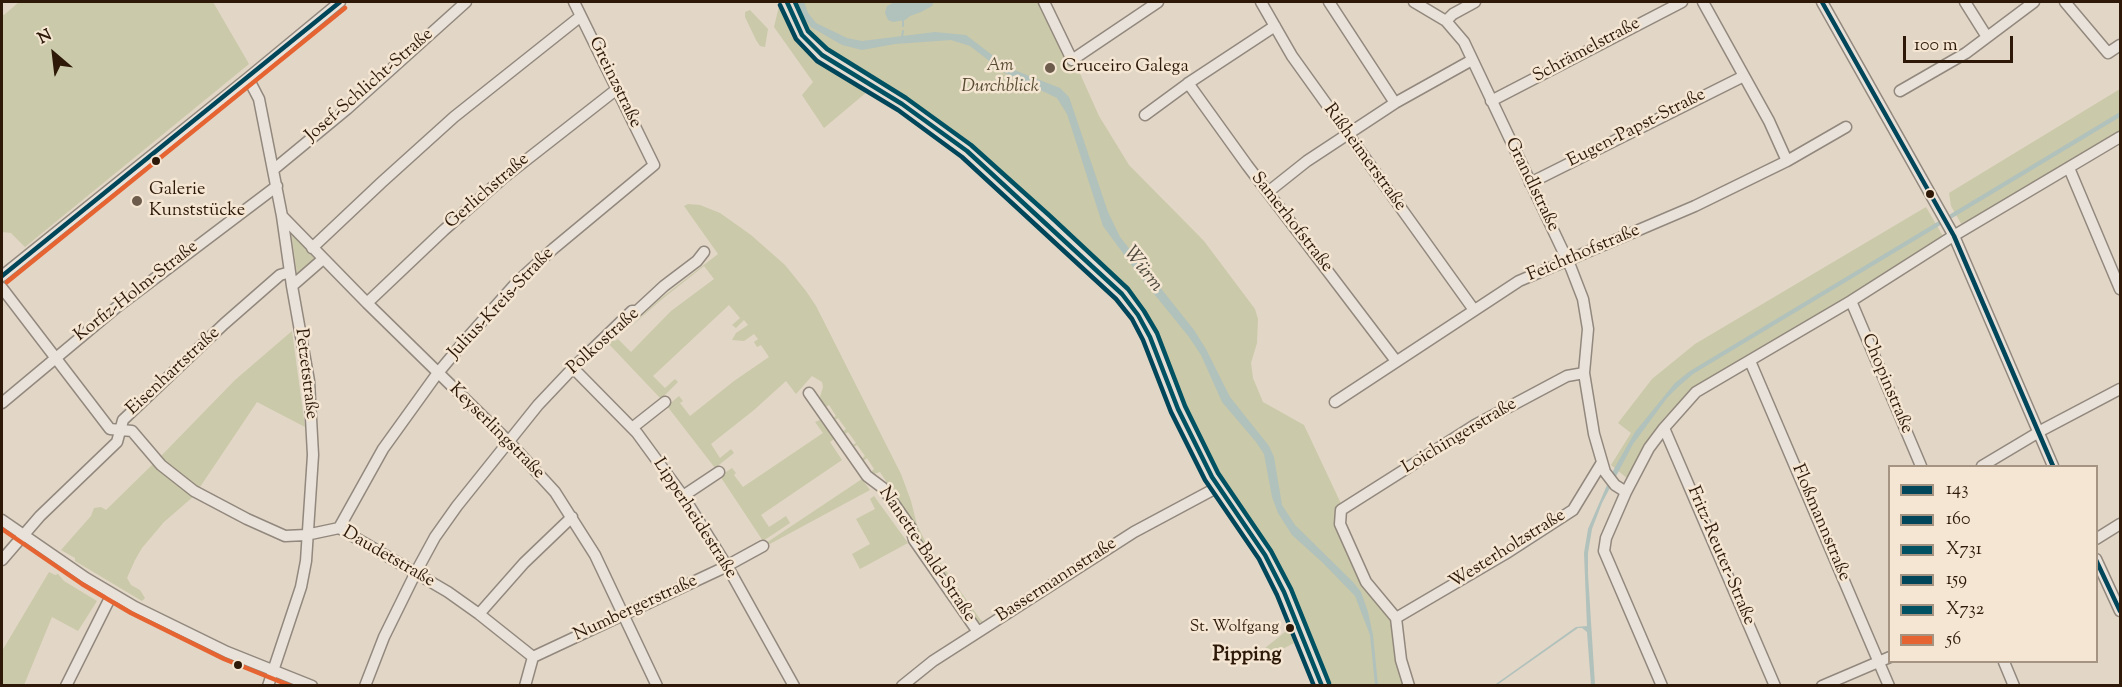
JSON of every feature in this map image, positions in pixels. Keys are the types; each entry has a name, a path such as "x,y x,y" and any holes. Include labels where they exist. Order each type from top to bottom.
{"main road":[{"path":"787,2 802,35 822,55 902,104 967,151 1122,294 1138,315 1150,337 1178,409 1218,488 1266,555 1284,592 1322,686"}],"street":[{"path":"2,276 340,2"},
{"name":"Josef-Schlicht-Straße","path":"273,170 347,109 466,2"},
{"name":"Greinzstraße","path":"574,2 654,165"},
{"path":"1044,2 1072,60 1158,2"},
{"name":"Rißheimerstraße","path":"1261,2 1292,56 1474,310"},
{"path":"1329,2 1395,103"},
{"name":"Grandlstraße","path":"1414,2 1446,21 1464,42 1568,261 1583,299 1588,329 1584,373 1591,422 1603,468 1615,485 1626,492"},
{"path":"1446,21 1453,14 1475,2"},
{"name":"Schrämelstraße","path":"1491,101 1682,2"},
{"path":"1703,2 1768,121 1787,161"},
{"path":"1822,2 1952,231 2053,465"},
{"path":"1965,2 1988,37"},
{"path":"1900,91 1966,53 2034,2"},
{"path":"2066,2 2108,53 2121,45"},
{"path":"312,248 454,117 581,16"},
{"path":"1145,115 1188,83 1275,26"},
{"path":"1268,192 1307,161 1395,103 1472,60"},
{"name":"Eugen-Papst-Straße","path":"1530,183 1744,76"},
{"name":"Petzetstraße","path":"248,78 259,99 277,186 309,381 313,455 306,561 298,600 268,686"},
{"name":"Samerhofstraße","path":"1188,83 1396,361"},
{"name":"Gerlichstraße","path":"367,303 502,179 616,89"},
{"name":"Feichthofstraße","path":"1335,402 1520,281 1695,206 1787,161 1846,128"},
{"path":"1662,686 1604,551 1606,538 1626,492 1649,448 1664,428 1696,392 1851,301 1952,231 2069,168 2121,137"},
{"name":"Julius-Kreis-Straße","path":"339,528 383,449 437,374 517,282 562,241 654,165"},
{"path":"2069,168 2121,289"},
{"name":"Korfiz-Holm-Straße","path":"2,403 102,318 277,186"},
{"name":"Keyserlingstraße","path":"282,216 437,374 509,442 555,492 595,555 657,686"},
{"name":"Polkostraße","path":"365,686 384,637 439,531 509,442 573,368 632,311 637,311 664,286 698,261 704,252"},
{"path":"292,286 323,259"},
{"name":"Eisenhartstraße","path":"2,560 40,516 117,442 123,420 280,275 290,272"},
{"name":"Daudetstraße","path":"2,288 110,429 132,431 161,465 194,491 285,536 306,535 339,528 416,572 479,614 533,657"},
{"name":"Chopinstraße","path":"1851,301 1921,465"},
{"name":"Floßmannstraße","path":"1750,361 1889,686"},
{"name":"Lipperheidestraße","path":"573,368 632,428 683,496 727,566 794,686"},
{"name":"Loichingerstraße","path":"1396,618 1366,582 1340,524 1341,510 1475,425 1567,376 1584,373"},
{"path":"1984,465 2121,389"},
{"name":"Nanette-Bald-Straße","path":"809,393 867,476 883,488 911,528 914,540 978,632"},
{"path":"632,428 665,402"},
{"name":"Fritz-Reuter-Straße","path":"1664,428 1775,686"},
{"name":"Westerholzstraße","path":"1396,618 1505,554 1573,510 1603,468"},
{"path":"683,496 719,472"},
{"name":"Bassermannstraße","path":"905,685 933,661 1134,532 1218,488"},
{"path":"479,614 524,564 572,517"},
{"path":"2,520 22,536 112,594 217,647 312,686"},
{"path":"2098,538 2121,524"},
{"name":"Numbergerstraße","path":"533,657 624,616 763,546"},
{"path":"2098,561 2121,612"},
{"path":"66,686 112,594"},
{"path":"1396,618 1401,660 1408,686"},
{"path":"525,686 533,657"},
{"path":"1822,686 1888,658"},
{"path":"2004,663 2014,686"}],"green space":[{"path":"19,2 213,2 249,64 25,247 11,233 2,232 2,14 4,15"},
{"path":"780,2 795,32 812,53 868,91 824,128 802,95 813,82 774,27"},
{"name":"Am Durchblick","path":"791,2 1048,2 1099,116 1129,165 1204,241 1255,309 1258,319 1257,343 1251,363 1253,378 1263,402 1304,425 1344,510 1343,523 1369,578 1398,616 1411,685 1327,685 1186,417 1153,334 1135,298 1000,175 827,53 802,25"},
{"path":"750,10 768,29 765,47 760,46 756,40 745,17 745,12"},
{"path":"2120,89 2120,132 1963,227 1951,206 1949,193"},
{"path":"700,205 720,213 751,235 785,265 806,291 816,306 901,474 917,525 925,541 983,622 977,623 918,540 905,510 891,489 889,490 880,472 870,473 874,469 867,458 862,462 860,460 865,456 857,445 852,448 851,446 856,443 848,432 843,435 841,433 846,429 838,418 833,421 832,419 836,416 829,405 824,408 820,397 822,382 812,376 796,394 786,381 711,444 720,458 731,449 734,453 715,468 667,406 679,396 683,401 680,403 690,416 769,357 761,345 757,347 754,342 758,339 754,334 744,341 732,340 736,333 748,325 744,320 736,328 732,325 740,318 729,305 653,376 665,388 675,379 678,382 661,399 607,342 612,338 615,341 618,339 631,352 671,311 714,279 704,266 625,332 660,299 718,254 684,206"},
{"path":"1926,207 1944,238 1694,389 1665,417 1642,451 1628,479 1611,465 1631,433 1618,423 1652,379 1695,344"},
{"path":"291,232 315,259 297,273"},
{"path":"292,331 305,427 257,402 194,496 164,522 135,560 127,578 131,585 140,590 145,598 142,601 75,561 75,558 61,550 91,516 94,508 101,507 106,510 153,464 156,466 163,458 161,456 235,380"},
{"path":"820,420 834,439 830,442 842,460 761,515 769,527 786,516 790,523 763,541 720,476 732,468 743,487 823,433 815,422"},
{"path":"862,479 870,490 768,545 766,543"},
{"path":"874,496 908,543 860,569 852,554 870,544 856,519 875,509 870,499"},
{"path":"49,572 58,574 64,581 97,601 78,631 52,617 24,685 2,685 2,651"},
{"path":"1290,628 1294,643 1269,656 1265,648"}],"water":[{"name":"Würm","path":"798,2 804,2 808,13 816,23 847,38 862,41 935,32 966,35 1009,68 1060,88 1069,97 1108,212 1120,237 1194,330 1230,397 1269,446 1274,457 1282,505 1295,525 1361,592 1373,635 1378,685 1375,685 1370,635 1355,596 1292,535 1278,513 1272,497 1264,454 1222,402 1201,355 1189,337 1103,226 1067,114 1057,98 1005,73 970,46 951,40 895,44 862,50 842,45 811,27 803,16"},
{"path":"895,2 934,2 932,6 905,20 893,22 888,20 885,13 887,6"},
{"path":"2120,112 2120,117 1693,374 1678,387 1667,398 1633,444 1602,503 1592,529 1588,553 1588,574 1595,685 1591,685 1587,632 1578,628 1493,686 1576,627 1587,626 1584,553 1588,529 1614,469 1635,432 1675,383 1690,371"}],"waterway":[{"path":"903,20 903,26"},
{"path":"902,37 903,31"}],"transit line":[{"name":"143","path":"2,276 340,2"},
{"name":"X731","path":"787,2 802,35 822,55 902,104 967,151 1122,294 1138,315 1150,337 1178,409 1212,477 1265,555 1284,592 1322,686"},
{"name":"X732","path":"795,2 808,31 827,49 906,98 971,145 1128,289 1157,333 1185,406 1218,473 1271,551 1291,589 1329,683"},
{"name":"160","path":"1822,2 1954,236 2053,465"},
{"name":"159","path":"780,5 796,39 817,61 898,110 962,157 1116,299 1132,319 1143,340 1171,412 1205,480 1259,559 1277,595 1314,686"},
{"name":"56","path":"7,282 345,8"},
{"name":"56","path":"2,529 82,584 131,613 224,659 291,686"},
{"name":"160","path":"2098,564 2120,611"}],"place":[{"name":"Cruceiro Galega","path":"1050,68"},
{"name":"Galerie Kunststücke","path":"137,201"},
{"name":"St. Wolfgang","path":"1290,628"}],"district":[{"name":"Pipping","path":"1247,656"}]}
